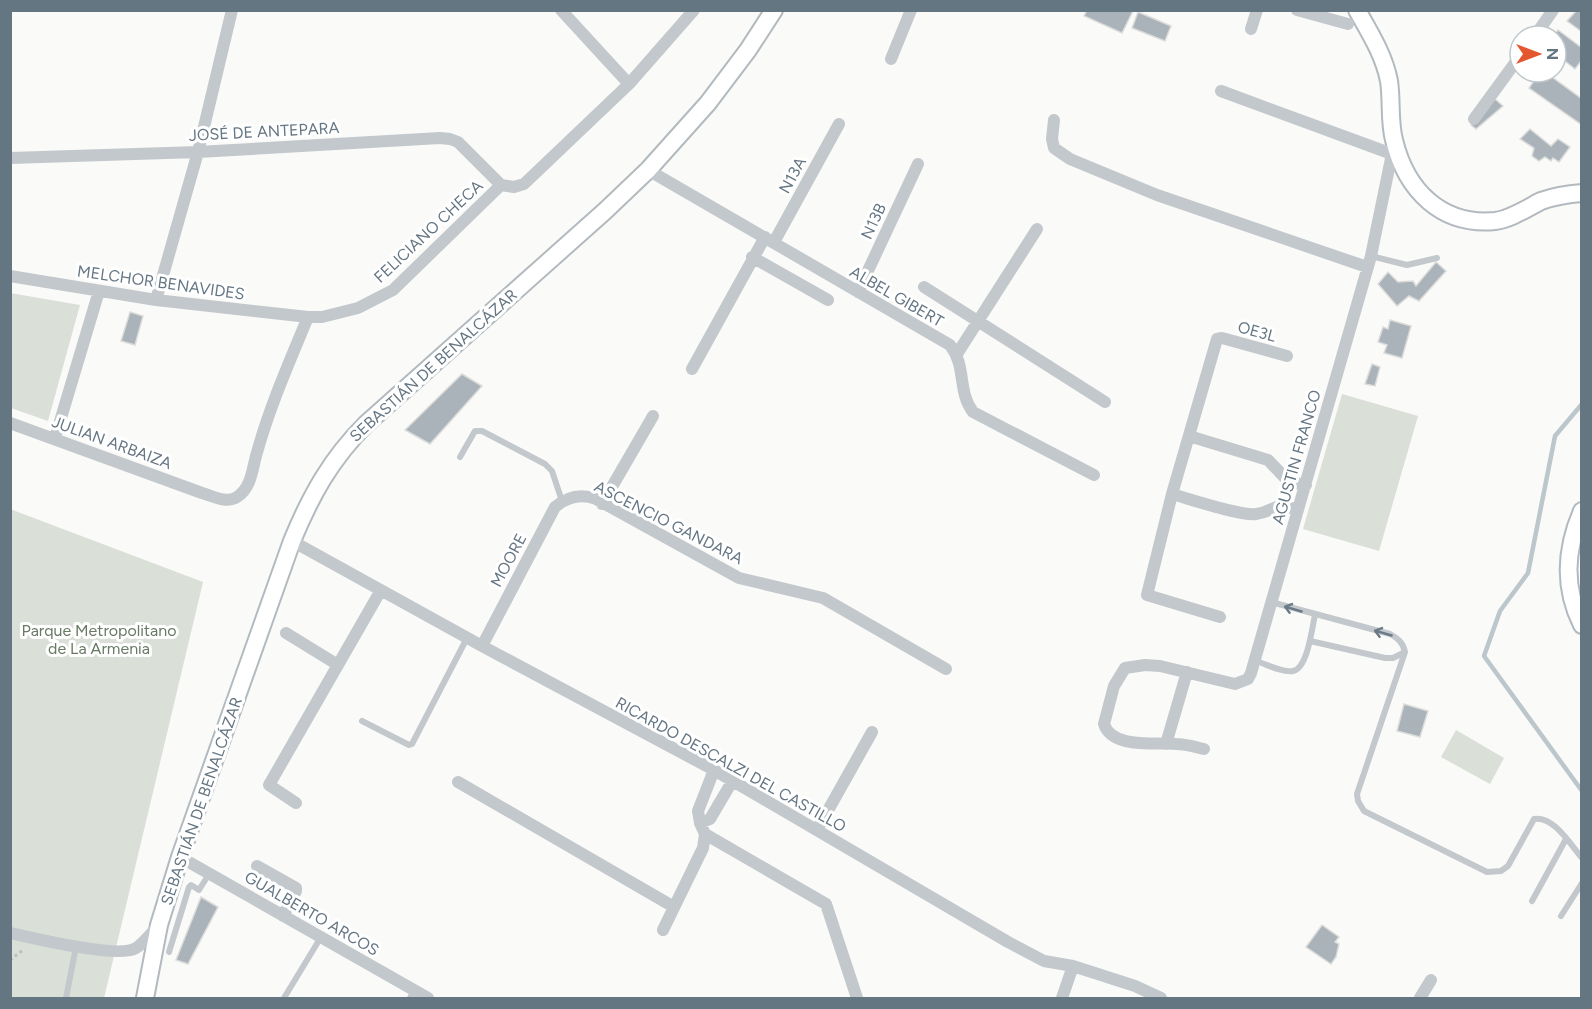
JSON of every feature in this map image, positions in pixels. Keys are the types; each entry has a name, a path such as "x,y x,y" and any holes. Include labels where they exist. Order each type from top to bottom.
{"main road":[{"name":"SEBASTIÁN DE BENALCÁZAR","path":"145,999 159,925 180,857 292,541 308,503 327,469 345,445 648,170 708,103 748,50 774,10"},
{"path":"1353,17 1383,59 1389,81 1393,147 1409,178 1420,194 1434,207 1473,220 1497,220 1553,198 1581,193"},
{"path":"1581,511 1575,525 1567,575 1570,598 1581,625"}],"street":[{"path":"156,300 198,152 232,10"},
{"path":"561,10 629,84"},
{"name":"FELICIANO CHECA","path":"308,317 358,308 393,290 501,185 514,187 524,184 629,84 694,10"},
{"path":"891,59 911,10"},
{"path":"1251,29 1257,10"},
{"path":"1298,10 1353,17"},
{"path":"1543,24 1553,10"},
{"path":"1474,119 1508,72"},
{"path":"1221,91 1393,147"},
{"path":"1054,120 1052,139 1054,148 1070,159 1157,195 1369,261"},
{"name":"N13A","path":"692,369 752,257 769,239 839,124"},
{"name":"JOSÉ DE ANTEPARA","path":"10,158 198,152 450,139 458,142 501,185"},
{"name":"AGUSTIN FRANCO","path":"1166,744 1114,738 1109,734 1104,724 1114,686 1125,669 1145,666 1188,672 1235,684 1248,679 1256,661 1369,261 1393,147"},
{"name":"N13B","path":"858,292 918,164"},
{"name":"ALBEL GIBERT","path":"648,170 950,345 957,354"},
{"path":"1037,229 957,354 966,404 973,412 1094,475"},
{"path":"752,257 828,300"},
{"name":"MELCHOR BENAVIDES","path":"10,276 156,300 308,317"},
{"path":"924,287 1105,402"},
{"path":"55,438 99,291"},
{"name":"JULIAN ARBAIZA","path":"10,423 202,493 226,500 236,497 245,490 251,479 267,420 308,317"},
{"name":"OE3L","path":"1189,436 1217,339 1222,338 1287,356"},
{"path":"602,504 653,416"},
{"path":"1220,617 1147,595 1189,436 1268,460 1288,482 1306,485"},
{"path":"1172,494 1240,512 1256,514 1284,505 1298,510"},
{"name":"ASCENCIO GANDARA","path":"567,500 588,496 739,578 823,598 946,669"},
{"name":"MOORE","path":"482,646 555,507 567,500"},
{"name":"RICARDO DESCALZI DEL CASTILLO","path":"292,541 467,638 733,780 1044,961 1073,966 1136,986 1161,999"},
{"path":"296,803 269,785 381,590"},
{"path":"286,633 338,665"},
{"path":"1188,672 1166,744 1175,743 1204,749"},
{"path":"817,830 872,732"},
{"path":"663,930 703,848 703,829 698,811 714,770"},
{"path":"703,829 733,780"},
{"path":"458,782 674,907"},
{"path":"703,829 826,904 857,999"},
{"name":"GUALBERTO ARCOS","path":"180,857 321,937 412,994 428,999"},
{"path":"257,866 296,888 283,915"},
{"path":"10,933 122,952 134,950 159,925"},
{"path":"1062,999 1073,966"},
{"path":"1420,999 1431,980"}],"lane":[{"path":"1369,261 1407,265 1437,258"},
{"path":"460,457 475,431 482,431 545,464 552,471 567,500"},
{"path":"1271,602 1390,634 1403,644 1406,652 1357,794 1364,811 1487,872 1501,871 1508,866 1534,819 1542,818 1550,822 1581,858"},
{"path":"1256,661 1294,671 1304,660 1315,615"},
{"path":"362,721 409,745 412,744 467,638"},
{"path":"1310,641 1385,658 1393,658 1406,652"},
{"path":"1532,901 1566,839"},
{"path":"170,952 189,887 191,885 199,890 210,874"},
{"path":"1561,916 1581,883"},
{"path":"284,999 321,937"},
{"path":"66,999 76,946"}],"green space":[{"path":"10,293 80,305 48,421 11,408"},
{"path":"1342,394 1418,416 1379,551 1303,529"},
{"name":"Parque Metropolitano de La Armenia","path":"10,509 203,582 104,998 11,998"},
{"path":"1456,730 1504,758 1490,784 1441,757"}],"building":[{"path":"1087,10 1133,11 1122,33 1084,16"},
{"path":"1577,10 1582,10 1582,32 1567,21"},
{"path":"1138,12 1171,26 1165,41 1132,28"},
{"path":"1568,38 1582,48 1582,60 1575,69 1568,63"},
{"path":"1532,84 1561,84 1582,99 1582,125 1529,88"},
{"path":"1495,99 1503,106 1476,129 1471,125"},
{"path":"1530,129 1551,146 1558,139 1570,147 1559,162 1545,157 1539,161 1532,156 1534,148 1520,139"},
{"path":"1436,262 1446,271 1419,301 1409,296 1397,306 1378,284 1388,272 1398,282 1413,281 1416,286"},
{"path":"130,312 143,316 135,345 121,341"},
{"path":"1390,320 1411,326 1402,358 1384,353 1387,345 1378,342 1383,327 1388,329"},
{"path":"1372,364 1380,367 1375,386 1365,384"},
{"path":"462,374 482,386 430,444 405,430"},
{"path":"1404,704 1428,711 1420,737 1397,731"},
{"path":"201,897 218,907 188,964 176,960"},
{"path":"1322,925 1339,937 1335,942 1339,944 1336,957 1331,964 1306,947"}],"waterway":[{"path":"1582,404 1555,436 1528,573 1500,611 1484,656 1582,791"}]}
